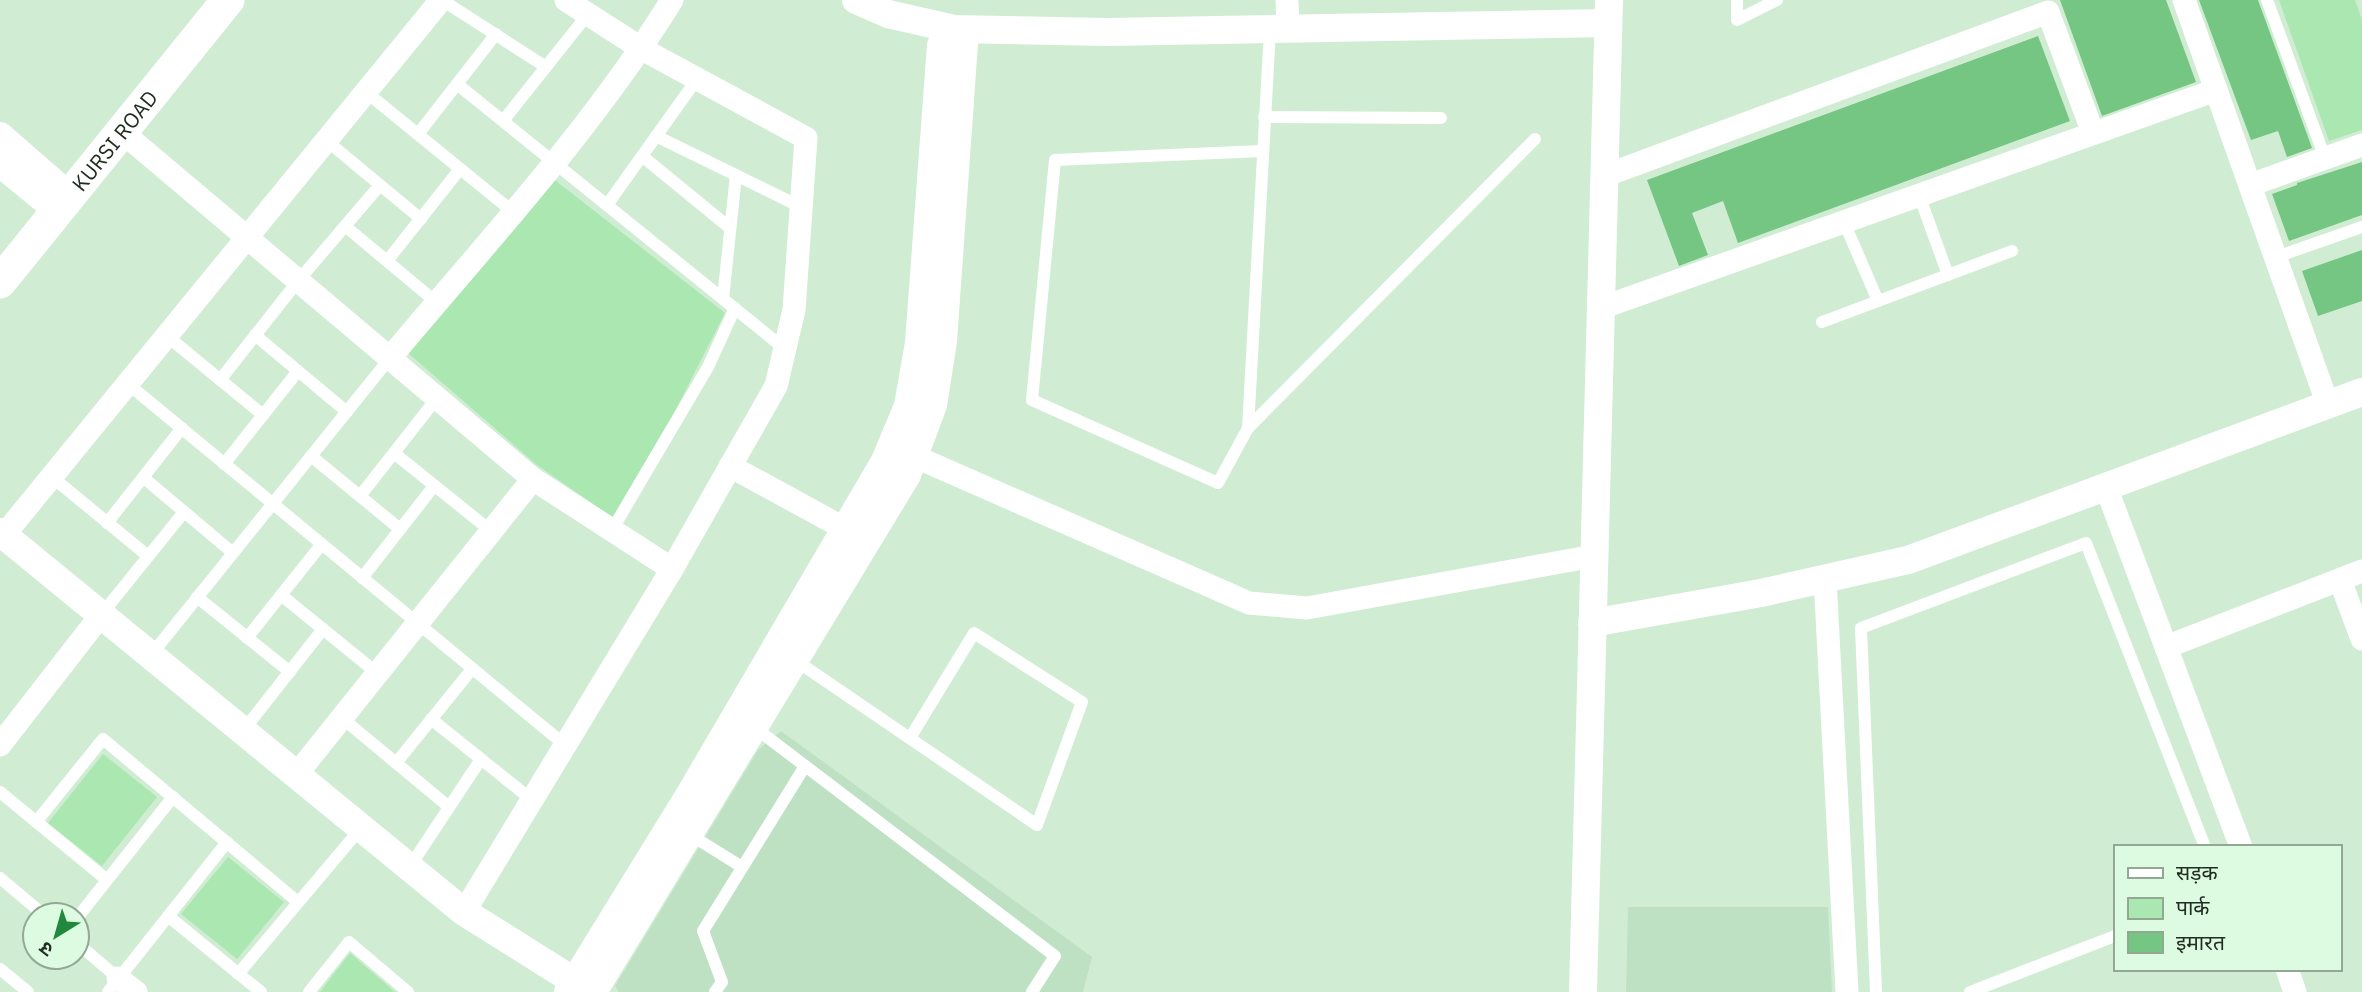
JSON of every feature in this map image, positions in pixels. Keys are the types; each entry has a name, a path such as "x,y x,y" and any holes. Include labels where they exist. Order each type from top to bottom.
{"main road":[{"name":"KURSI ROAD","path":"6,265 64,204 228,0"}],"street":[{"path":"442,0 52,477 2,534 464,912 582,989"},
{"path":"464,912 672,569 776,386 794,310 806,138 642,49 566,0"},
{"path":"390,358 554,162 642,49 672,0"},
{"path":"856,0 888,14 954,29 1108,32 1279,29 1609,11 1583,992"},
{"path":"1279,29 1287,0"},
{"path":"2185,0 2328,405"},
{"path":"1604,176 2048,12 2094,133"},
{"path":"582,989 690,794 856,535 907,475 903,451 933,405 943,341 964,43 954,29"},
{"path":"1601,308 2216,90"},
{"path":"122,132 533,479 672,569"},
{"path":"0,136 64,204"},
{"path":"2250,185 2362,145"},
{"path":"0,163 64,204"},
{"path":"1592,623 1761,593 1908,561 2362,392"},
{"path":"903,451 1249,603 1307,608 1594,556"},
{"path":"730,466 856,535"},
{"path":"296,775 533,479"},
{"path":"2106,487 2240,845"},
{"path":"582,989 689,834 795,660 856,535"},
{"path":"2166,647 2362,571"},
{"path":"1825,579 1847,992"},
{"path":"2340,580 2362,639"},
{"path":"0,745 101,615"},
{"path":"2288,971 2295,992"}],"lane":[{"path":"442,0 546,67"},
{"path":"1737,0 1737,20 1777,0"},
{"path":"2267,0 2325,158"},
{"path":"503,121 588,14"},
{"path":"1248,428 1264,117 1279,29"},
{"path":"418,134 495,34"},
{"path":"607,205 697,79"},
{"path":"457,83 785,349"},
{"path":"366,92 512,211"},
{"path":"1264,117 1441,118"},
{"path":"656,136 801,207"},
{"path":"1262,151 1055,160 1032,401 1219,483 1248,428 1535,139"},
{"path":"327,141 421,219"},
{"path":"642,156 730,228"},
{"path":"387,261 460,169"},
{"path":"723,299 736,175"},
{"path":"220,380 298,281 380,185"},
{"path":"1919,195 1948,275"},
{"path":"1844,222 1878,301"},
{"path":"345,226 436,302"},
{"path":"2276,257 2362,227"},
{"path":"1822,322 2012,251"},
{"path":"612,530 708,367 734,309"},
{"path":"255,335 347,412"},
{"path":"167,336 263,415"},
{"path":"150,656 390,358"},
{"path":"224,464 298,371"},
{"path":"128,384 565,745"},
{"path":"360,496 437,398"},
{"path":"107,523 181,428"},
{"path":"394,453 491,531"},
{"path":"311,456 401,529"},
{"path":"52,477 148,556"},
{"path":"144,478 233,553"},
{"path":"362,578 434,486"},
{"path":"101,615 184,512"},
{"path":"1877,992 1861,628 2086,543 2204,845"},
{"path":"247,638 321,545"},
{"path":"281,595 377,673"},
{"path":"197,597 290,672"},
{"path":"243,731 323,629"},
{"path":"795,660 1037,825 1082,702 974,633 910,738"},
{"path":"397,763 472,668"},
{"path":"342,718 449,807"},
{"path":"431,719 532,800"},
{"path":"754,727 1055,956 1032,992"},
{"path":"36,822 103,739 298,902"},
{"path":"409,868 481,759"},
{"path":"715,992 722,982 703,931 805,766"},
{"path":"0,792 107,880"},
{"path":"90,901 173,797"},
{"path":"238,974 361,828"},
{"path":"689,834 742,867"},
{"path":"91,957 121,987 168,916 227,842"},
{"path":"0,878 27,901"},
{"path":"168,916 261,992"},
{"path":"1970,992 2114,936"},
{"path":"309,992 349,942 408,992"},
{"path":"0,969 27,992"}],"shaded area":[{"path":"781,731 1092,957 1083,992 619,992 615,986 758,750"},
{"path":"1628,907 1828,907 1832,992 1626,992"}],"green space":[{"path":"2279,0 2355,0 2362,20 2362,130 2329,141"},
{"path":"551,177 725,313 670,421 613,518 537,465 408,353"},
{"path":"103,754 157,797 102,866 48,823"},
{"path":"228,857 284,902 237,959 181,914"},
{"path":"350,953 395,992 320,992"}],"building":[{"path":"2060,0 2166,0 2196,82 2102,116"},
{"path":"2199,0 2258,0 2312,148 2287,157 2278,131 2251,140"},
{"path":"2038,36 2070,121 1738,243 1723,201 1692,213 1708,255 1679,266 1647,180"},
{"path":"2362,162 2362,215 2289,241 2272,194"},
{"path":"2362,250 2362,301 2318,316 2302,271"}]}
